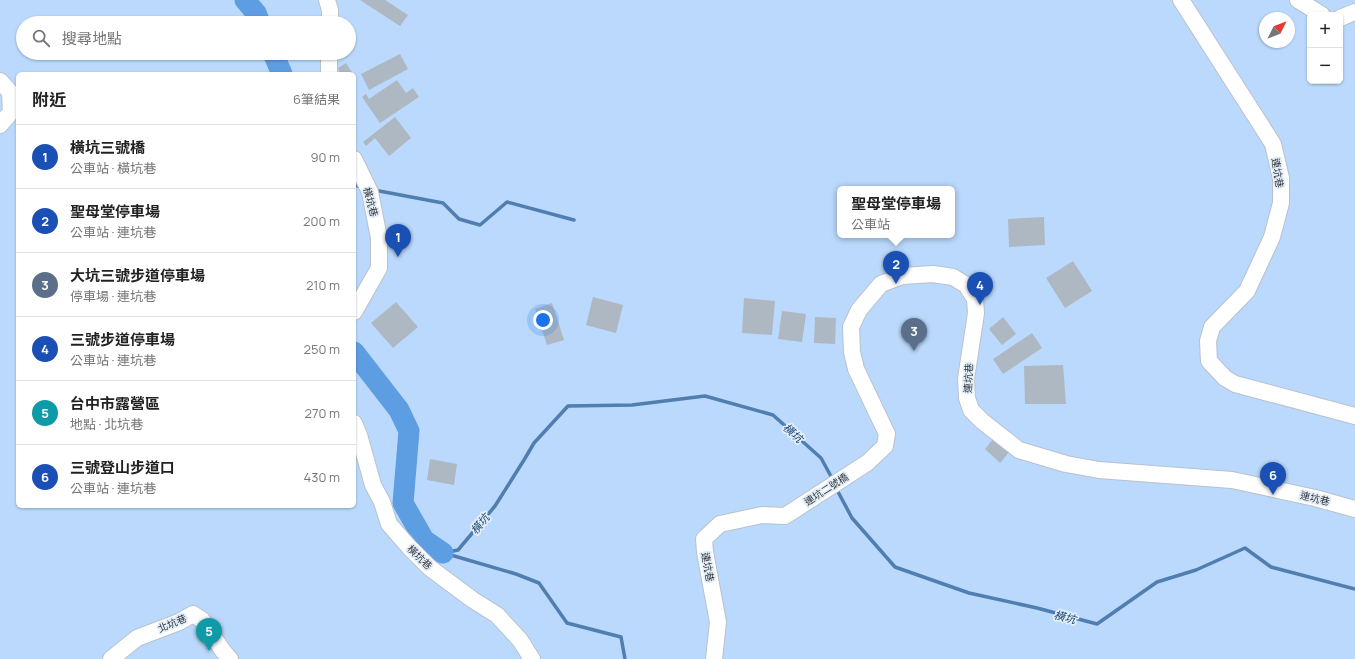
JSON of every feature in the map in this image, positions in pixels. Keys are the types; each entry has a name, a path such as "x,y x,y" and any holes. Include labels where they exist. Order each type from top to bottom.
{"street":[{"path":"327,0 330,16"},
{"name":"連坑巷","path":"1181,0 1273,144 1281,178 1281,203 1272,237 1247,291 1212,327 1208,341 1209,361 1225,378 1235,384 1355,416"},
{"path":"1298,0 1317,12"},
{"path":"1343,17 1355,12"},
{"path":"329,60 329,72"},
{"path":"0,82 10,92 11,112 0,125"},
{"name":"橫坑巷","path":"356,163 370,192 380,238 379,268 356,309"},
{"name":"連坑巷","path":"867,463 886,446 887,434 856,369 852,352 852,327 859,310 881,284 902,276 933,274 953,276 966,285 976,299 976,313 966,379 967,398 972,410 982,421 1019,450 1066,464 1099,470 1232,480 1315,498 1355,509"},
{"name":"橫坑巷","path":"356,428 373,485 382,502 389,524 430,568 473,600 497,615 520,640 532,659"},
{"name":"連坑二號橋","path":"785,516 867,463"},
{"name":"連坑巷","path":"714,659 718,622 704,539 720,524 762,515 785,516"},
{"name":"北坑巷","path":"111,659 137,638 179,622 193,614 202,620 225,656"}],"shaded area":[{"path":"0,0 1355,0 1355,659 0,659"}],"building":[{"path":"360,0 385,0 408,15 400,26"},
{"path":"400,54 408,69 369,90 361,74"},
{"path":"346,63 352,72 339,72 338,68"},
{"path":"397,80 406,93 413,88 419,97 380,123 362,97 366,94 369,99"},
{"path":"395,117 411,138 389,156 375,138 366,146 363,142"},
{"path":"1044,217 1045,245 1009,247 1008,219"},
{"path":"1073,261 1092,291 1065,308 1046,278"},
{"path":"593,297 623,305 616,333 586,325"},
{"path":"744,298 775,301 772,335 742,333"},
{"path":"396,302 418,327 393,348 371,323"},
{"path":"552,303 564,340 547,345 535,309"},
{"path":"782,311 806,314 802,342 778,339"},
{"path":"815,317 836,318 835,344 814,343"},
{"path":"1003,317 1016,334 1002,345 989,329"},
{"path":"1032,333 1042,348 1003,374 993,359"},
{"path":"1063,365 1066,404 1025,404 1024,366"},
{"path":"994,438 1009,452 1000,463 985,449"},
{"path":"430,459 457,464 454,485 427,480"}],"waterway":[{"name":"橫坑","path":"245,0 257,16"},
{"name":"橫坑","path":"276,60 281,72"},
{"path":"356,186 362,187"},
{"path":"374,190 443,203 459,219 480,225 507,202 574,220"},
{"name":"橫坑","path":"356,355 399,410 409,431 403,503 424,540 443,553"},
{"name":"橫坑","path":"443,553 458,550 495,506 534,443 568,406 632,405 705,396 773,415 821,458 833,480"},
{"name":"橫坑","path":"836,488 852,518 895,567 969,593 1037,608 1097,624 1157,582 1196,570 1245,548 1271,567 1355,589"},
{"path":"444,553 516,574 539,583 567,623 621,637 625,659"}],"place":[{"name":"橫坑三號橋","path":"398,257"},
{"name":"聖母堂停車場","path":"896,284"},
{"name":"三號步道停車場","path":"980,305"},
{"name":"大坑三號步道停車場","path":"914,351"},
{"name":"三號登山步道口","path":"1273,495"},
{"name":"台中市露營區","path":"209,651"}]}
